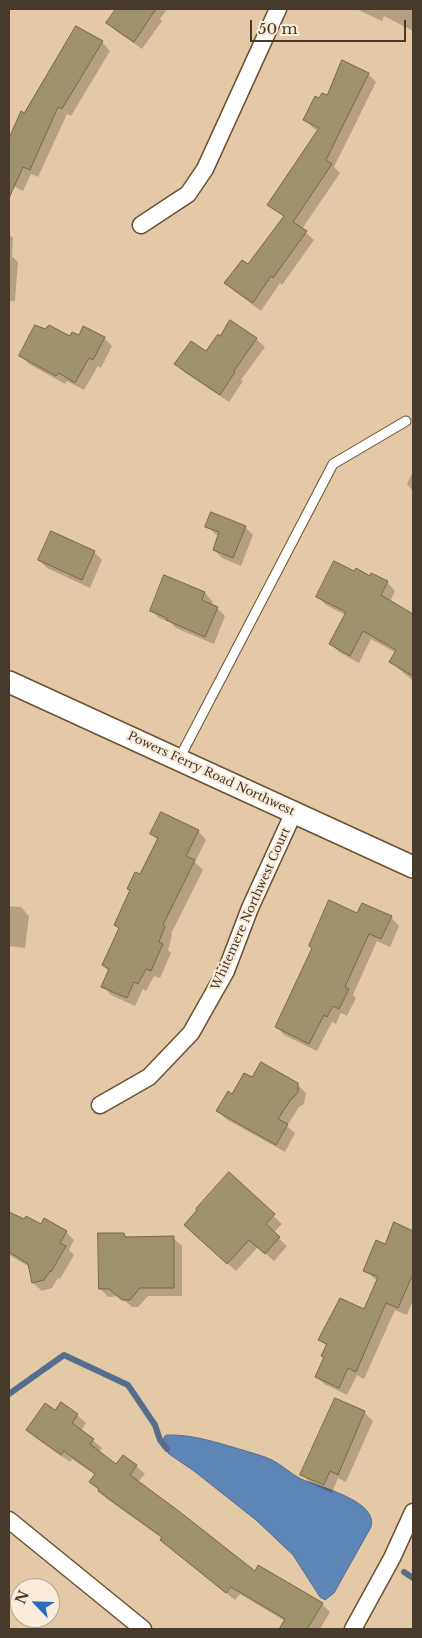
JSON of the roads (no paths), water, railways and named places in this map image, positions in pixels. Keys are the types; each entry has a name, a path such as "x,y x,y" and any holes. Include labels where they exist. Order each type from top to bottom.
{"street":[{"path":"141,224 188,194 205,169 278,9"},
{"name":"Powers Ferry Road Northwest","path":"9,682 413,867"},
{"name":"Whitemere Northwest Court","path":"100,1105 149,1076 192,1033 226,971 250,908 294,812"},
{"path":"353,1629 392,1558 413,1512"},
{"path":"9,1520 143,1629"}],"lane":[{"path":"179,759 333,464 406,421"}],"water":[{"path":"167,1435 207,1440 266,1457 301,1479 346,1496 366,1510 371,1518 371,1527 334,1593 325,1600 320,1597 293,1555 256,1520 194,1471 169,1454 163,1445 164,1437"}],"waterway":[{"path":"9,1394 64,1355 128,1385 155,1425 160,1440 167,1449"},
{"path":"404,1572 413,1578"}]}
